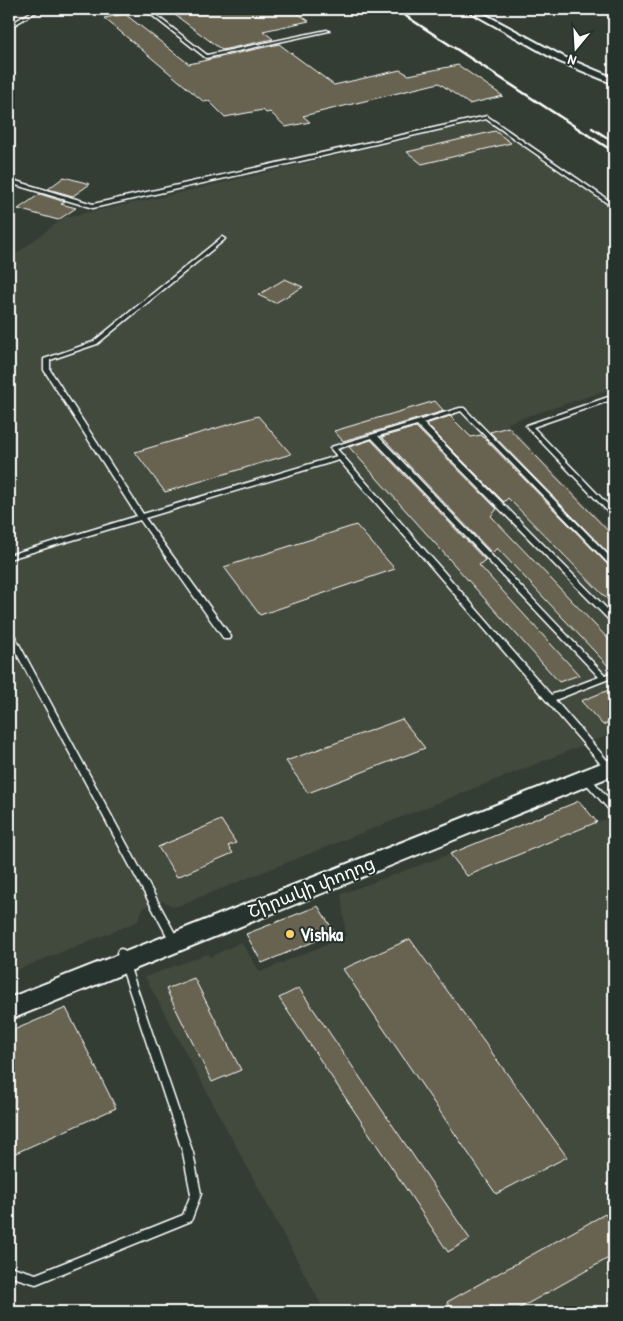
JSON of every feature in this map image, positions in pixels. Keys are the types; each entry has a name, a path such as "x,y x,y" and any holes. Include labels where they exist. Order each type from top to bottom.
{"main road":[{"name":"Շիրակի փողոց","path":"9,1009 123,958 601,767"},
{"name":"Շիրակի փողոց","path":"9,998 123,958"}],"street":[{"path":"469,9 561,58 614,81"}],"lane":[{"path":"9,27 39,9"},
{"path":"146,9 206,57 327,31"},
{"path":"9,181 93,206 487,117 614,206"},
{"path":"222,239 96,343 47,359 47,370 141,517 227,637"},
{"path":"614,397 529,426 614,515"},
{"path":"614,565 462,409 333,448 549,699 601,767 614,810"},
{"path":"418,422 614,620"},
{"path":"374,436 604,678"},
{"path":"9,557 341,457"},
{"path":"9,633 173,938"},
{"path":"549,699 614,674"},
{"path":"9,1271 36,1279 186,1218 196,1194 188,1152 123,958"}],"shaded area":[{"path":"483,121 491,123 614,211 614,388 507,423 614,534 614,733 175,907 163,901 144,907 137,922 9,973 9,259 65,217 162,197"},
{"path":"579,801 597,822 614,817 614,1312 325,1312 145,977 207,954 210,957 241,942 260,972 346,936 341,894 450,854"}],"building":[{"path":"167,9 291,9 309,21 263,31 273,39 222,50"},
{"path":"125,14 189,64 279,44 334,85 400,70 409,75 458,65 503,96 469,104 439,83 303,116 310,122 286,127 270,112 266,113 263,110 225,117 209,101 204,102 104,18"},
{"path":"495,131 511,143 422,164 407,152"},
{"path":"64,177 90,184 73,196 48,189"},
{"path":"40,194 65,202 61,204 76,208 58,220 18,209"},
{"path":"285,279 303,287 275,303 258,295"},
{"path":"435,401 444,411 343,441 334,431"},
{"path":"258,416 291,454 165,492 135,452"},
{"path":"450,416 471,437 481,435 614,569 614,606 508,498 504,502 426,424"},
{"path":"416,427 497,509 491,516 614,645 614,669 612,670 497,548 492,553 382,437"},
{"path":"508,427 614,537 614,559 490,432"},
{"path":"371,440 485,560 479,565 579,675 559,682 349,447"},
{"path":"356,525 395,569 260,615 224,567"},
{"path":"614,688 614,720 603,725 581,701"},
{"path":"402,719 425,748 308,793 286,761"},
{"path":"579,801 597,822 467,876 450,854"},
{"path":"221,820 236,843 228,846 233,853 177,877 158,847"},
{"name":"Vishka","path":"318,906 335,933 262,963 246,934"},
{"path":"410,939 567,1157 496,1194 343,969"},
{"path":"194,978 241,1070 212,1082 166,989"},
{"path":"299,988 470,1239 448,1252 279,998"},
{"path":"66,1008 116,1108 9,1156 9,1032"},
{"path":"605,1214 614,1227 614,1255 513,1312 454,1312 447,1302"}],"railway":[{"path":"395,9 614,152"},
{"path":"592,128 614,142"}],"place":[{"name":"Vishka","path":"290,934"}]}
